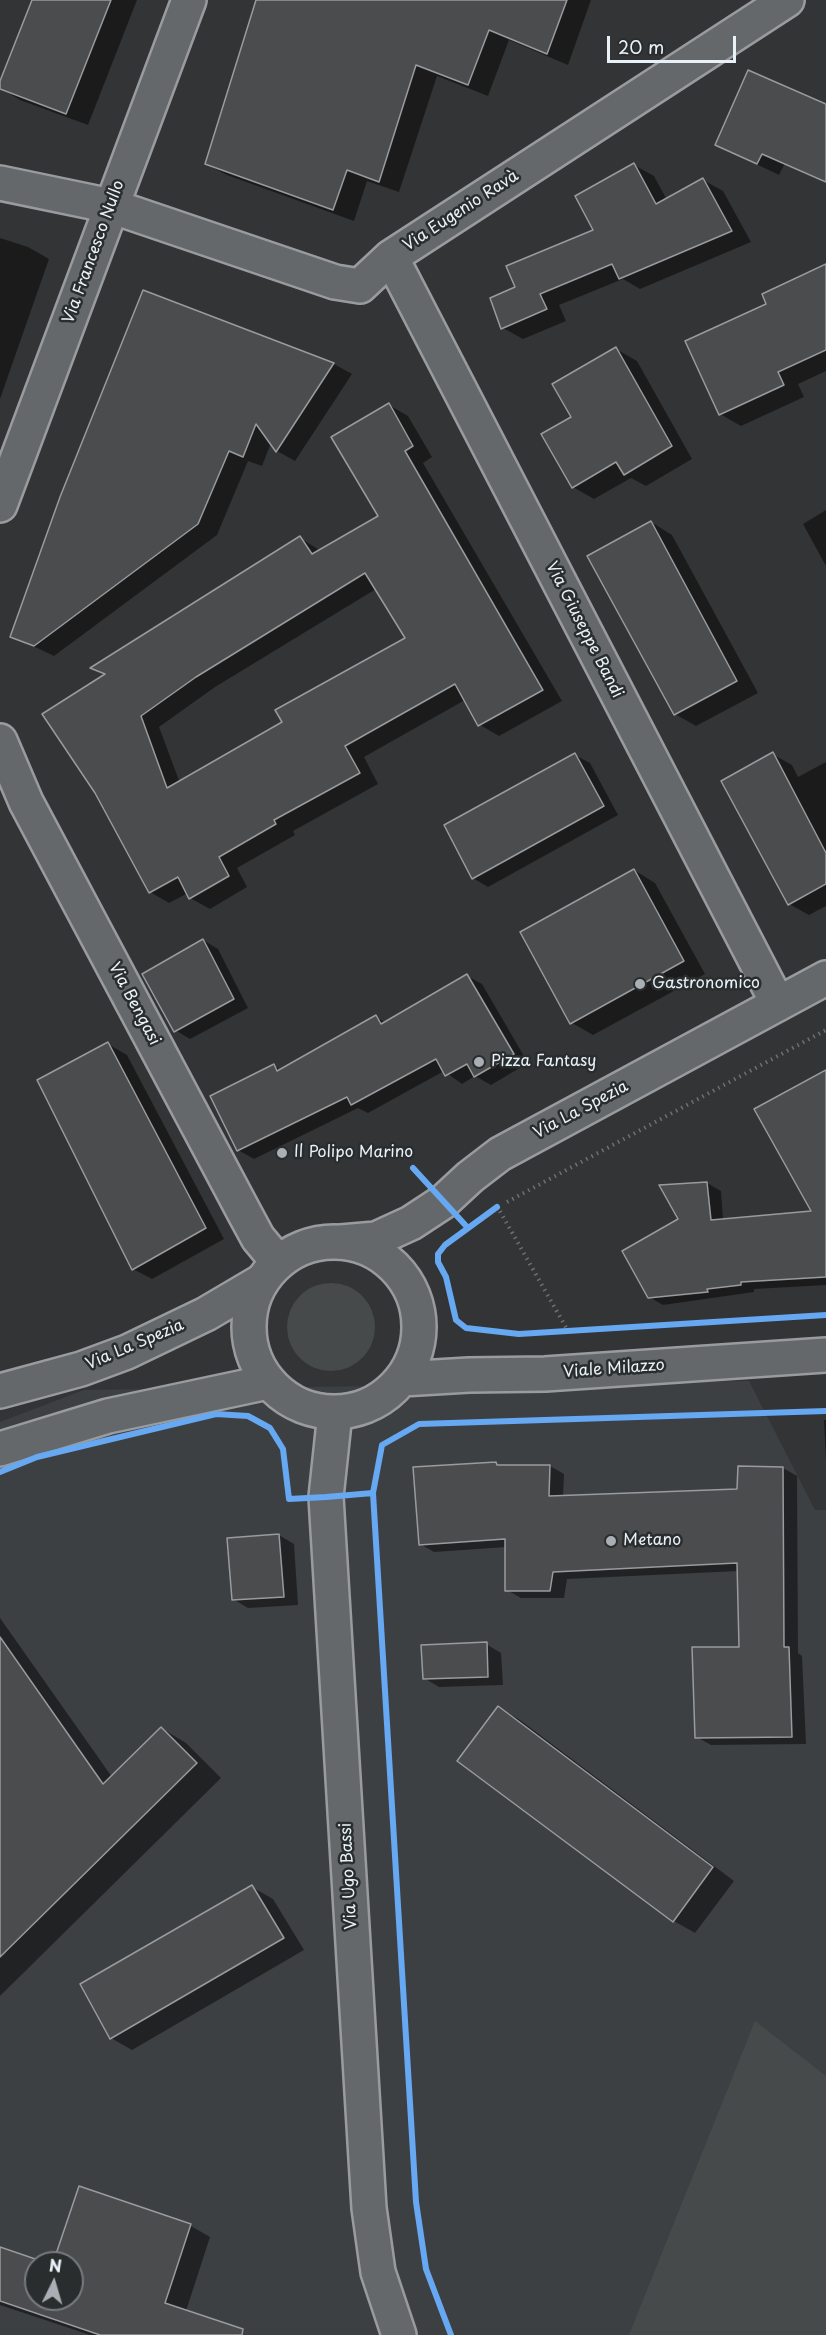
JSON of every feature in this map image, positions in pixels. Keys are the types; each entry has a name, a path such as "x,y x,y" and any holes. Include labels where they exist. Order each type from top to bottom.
{"street":[{"name":"Via Francesco Nullo","path":"0,505 189,0"},
{"name":"Via Eugenio Ravà","path":"111,206 335,282 360,286 391,257 787,0"},
{"path":"0,183 111,206"},
{"name":"Via Giuseppe Bandi","path":"391,257 778,1004"},
{"name":"Via Bengasi","path":"0,741 26,802 258,1238 270,1271"},
{"name":"Via La Spezia","path":"0,1391 81,1369 127,1352 206,1314 308,1246 376,1239 411,1223 443,1202 500,1154 826,978"},
{"name":"Via La Spezia","path":"270,1271 250,1305 248,1332 254,1359 268,1382 287,1399 310,1409 335,1413 368,1405 383,1397 402,1380 414,1356 419,1331 417,1305 406,1281 389,1262 366,1249 341,1242"},
{"name":"Viale Milazzo","path":"402,1380 469,1375 545,1374 826,1355"},
{"path":"0,1449 108,1416 268,1382"},
{"name":"Via Ugo Bassi","path":"335,1413 326,1497 369,2208 378,2272 399,2335"}],"path":[{"path":"487,1214 826,1030"},
{"path":"497,1207 568,1331"},
{"path":"560,1331 580,1330"}],"shaded area":[{"path":"331,1283 348,1287 362,1296 371,1310 375,1327 371,1344 362,1358 348,1367 331,1371 314,1367 300,1358 291,1344 287,1327 291,1310 300,1296 314,1287"},
{"path":"749,1381 815,1510 826,1510 826,2335 0,2335 0,1422 84,1390"},
{"path":"755,2021 826,2076 826,2335 629,2335"}],"building":[{"path":"32,0 111,0 66,114 0,89 0,81"},
{"path":"256,0 567,0 547,54 489,30 468,85 416,65 379,182 347,170 333,210 205,164"},
{"path":"748,70 826,104 826,182 762,154 757,164 715,145"},
{"path":"634,163 656,204 703,178 732,231 619,279 612,264 540,294 547,309 501,329 490,298 515,287 506,266 593,230 575,196"},
{"path":"826,264 826,350 778,372 784,385 719,415 685,341 766,304 762,294"},
{"path":"143,290 334,363 276,452 256,424 243,457 229,451 198,524 34,646 10,637 60,497"},
{"path":"616,347 672,446 624,475 616,462 572,488 541,434 571,417 552,384"},
{"path":"389,403 413,446 405,451 543,690 478,726 455,684 345,746 360,773 274,820 276,824 219,857 229,876 189,899 178,877 149,893 95,793 42,714 105,674 90,668 300,536 312,554 378,516 331,437","holes":["365,573 405,638 275,710 282,722 167,788 141,716 196,677"]},
{"path":"651,521 737,681 674,715 587,556"},
{"path":"773,752 826,853 826,884 788,905 721,781"},
{"path":"575,753 604,806 472,879 444,825"},
{"path":"634,869 684,961 570,1024 520,932"},
{"path":"203,939 234,999 174,1032 142,974"},
{"path":"467,974 514,1054 474,1077 467,1064 445,1076 436,1059 351,1105 347,1097 237,1151 210,1096 274,1064 277,1071 376,1015 381,1024"},
{"path":"108,1042 206,1228 132,1270 37,1080"},
{"path":"826,1070 826,1277 741,1282 741,1285 707,1289 708,1292 648,1298 622,1251 678,1219 659,1185 707,1182 711,1220 811,1211 754,1109"},
{"path":"496,1462 497,1465 550,1465 549,1496 737,1489 738,1466 783,1467 784,1647 789,1647 792,1737 695,1738 692,1647 739,1647 737,1563 553,1572 550,1591 505,1591 505,1539 419,1545 413,1467"},
{"path":"279,1534 284,1597 232,1600 227,1538"},
{"path":"0,1637 103,1784 161,1727 197,1763 0,1957"},
{"path":"487,1642 488,1677 423,1679 421,1645"},
{"path":"498,1706 713,1867 673,1922 457,1761"},
{"path":"252,1885 284,1938 110,2039 80,1984"},
{"path":"79,2186 191,2224 165,2303 243,2329 242,2335 100,2335 29,2311 84,2311 84,2251 57,2251"},
{"path":"0,2247 24,2255 24,2309 0,2301"}],"cycle path":[{"path":"413,1168 468,1228"},
{"path":"497,1207 445,1245 438,1254 438,1262 446,1277 456,1320 466,1328 519,1334 826,1315"},
{"path":"0,1472 37,1457 216,1414 248,1416 270,1428 283,1449 289,1499 326,1497 373,1493 382,1445 419,1424 826,1411"},
{"path":"373,1493 416,2202 426,2269 451,2335"}],"place":[{"name":"Gastronomico","path":"640,984"},
{"name":"Pizza Fantasy","path":"479,1062"},
{"name":"Il Polipo Marino","path":"282,1153"},
{"name":"Metano","path":"611,1541"}]}
